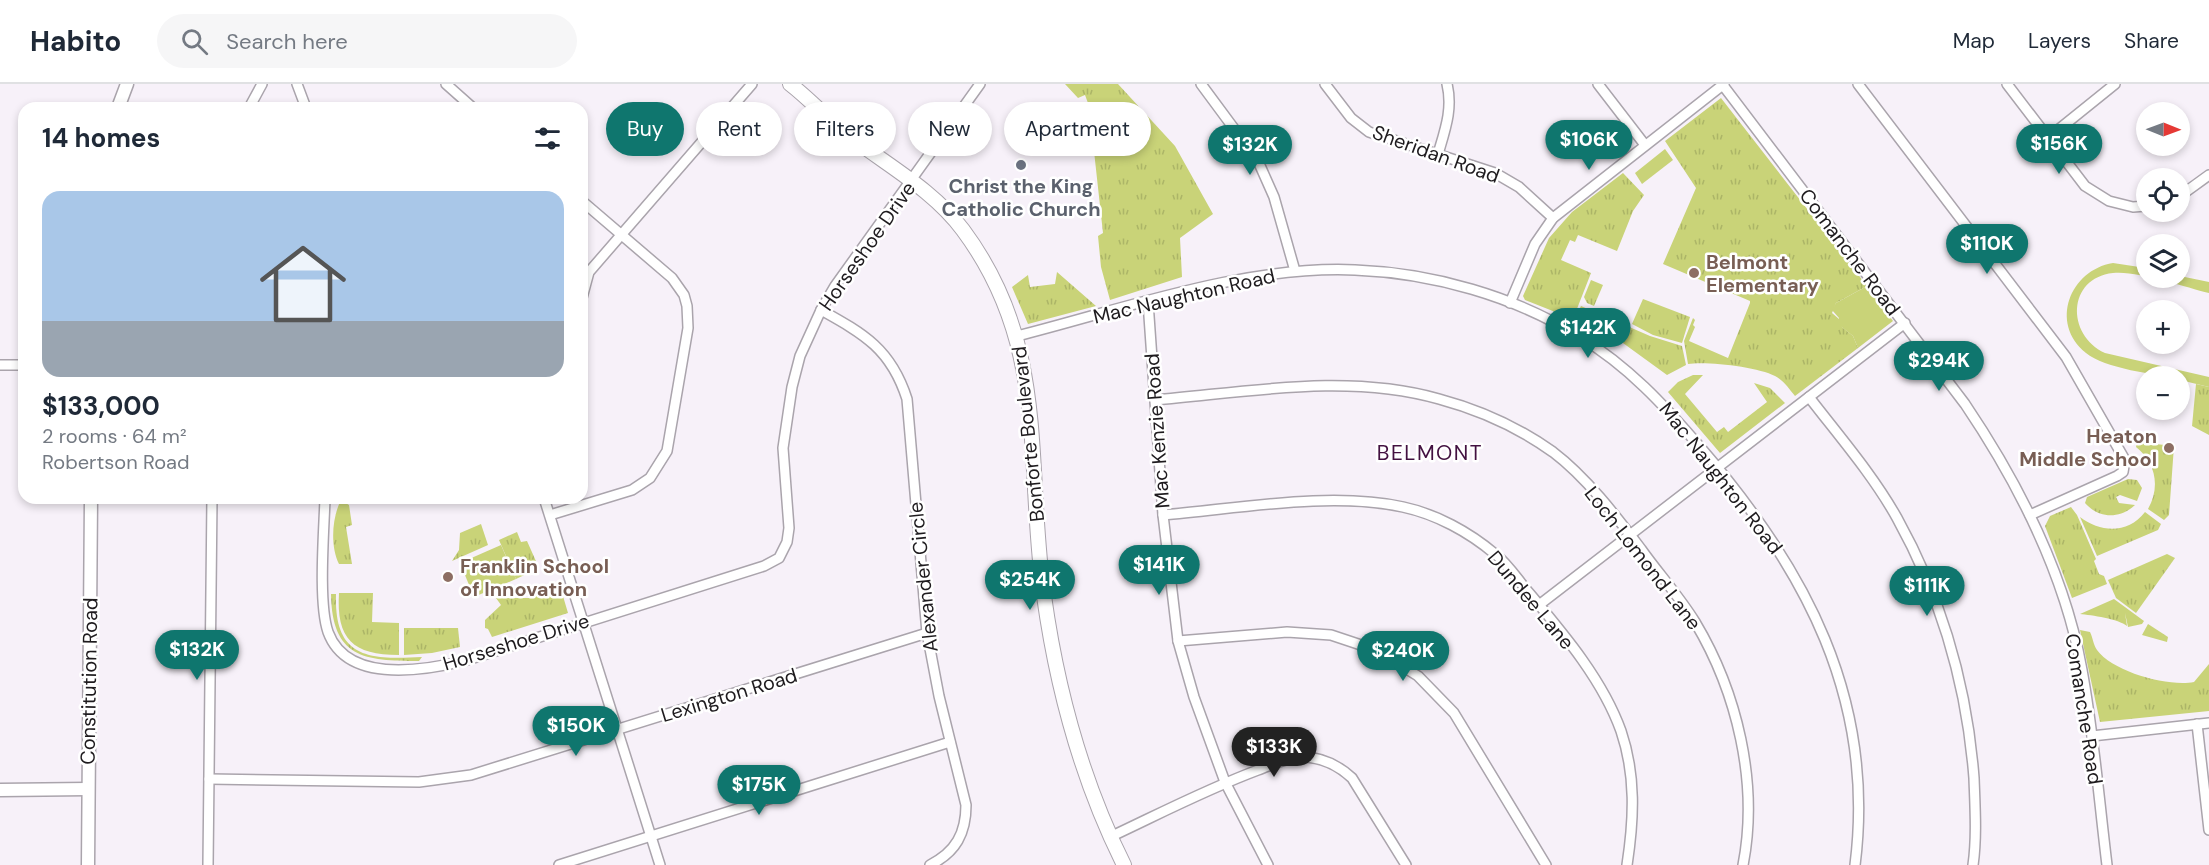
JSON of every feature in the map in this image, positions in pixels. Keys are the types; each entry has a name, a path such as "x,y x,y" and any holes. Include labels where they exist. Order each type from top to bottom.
{"main road":[{"name":"Bonforte Boulevard","path":"790,84 848,135 912,180 949,213 978,251 995,280 1017,336 1026,378 1044,594 1054,658 1069,722 1110,837 1124,865"}],"street":[{"path":"120,102 127,84"},
{"path":"252,102 262,84"},
{"path":"297,84 304,102"},
{"path":"446,84 466,102"},
{"path":"588,276 752,84"},
{"name":"Horseshoe Drive","path":"325,504 325,619 333,642 356,663 389,669 440,666 764,566 779,558 787,542 789,528 783,448 792,387 800,356 835,286 980,84"},
{"path":"1201,84 1258,161 1274,197 1294,271"},
{"name":"Sheridan Road","path":"1326,84 1351,118 1369,132 1438,154 1511,182 1553,218"},
{"path":"1438,154 1450,112 1447,84"},
{"path":"1598,84 1645,145"},
{"path":"1510,303 1535,244 1553,218 1723,84"},
{"name":"Comanche Road","path":"1723,84 1905,323 1982,430 2030,515 2059,586 2082,669 2107,865"},
{"path":"1858,84 2066,357 2125,460 2123,472 2117,476 2030,515"},
{"path":"2007,84 2085,186 2109,201 2136,207"},
{"path":"2048,138 2115,84"},
{"path":"2190,189 2209,175"},
{"path":"588,206 672,278 684,295 688,328 667,451 656,471 641,485 588,502"},
{"name":"Mac Naughton Road","path":"1017,336 1250,277 1294,271 1355,270 1447,282 1510,303 1579,336 1619,364 1657,396 1718,468 1785,558 1819,623 1839,676 1852,730 1858,796 1855,865"},
{"name":"Mac Kenzie Road","path":"1148,302 1163,515 1178,641 1194,697 1225,782 1268,865"},
{"name":"Alexander Circle","path":"821,310 857,330 875,344 901,380 907,399 927,633 950,742 964,792 966,819 957,844 950,852 930,865"},
{"path":"1539,605 1905,323"},
{"path":"0,365 18,365"},
{"name":"Loch Lomond Lane","path":"1155,400 1357,385 1402,390 1476,410 1515,427 1554,453 1587,485 1629,534 1694,620 1730,696 1743,752 1748,805 1743,865"},
{"path":"1809,397 1868,473 1897,518 1927,580 1944,623 1960,677 1970,729 1975,803 1973,865"},
{"name":"Dundee Lane","path":"1163,515 1324,501 1360,501 1402,507 1431,515 1465,532 1497,555 1539,605 1601,688 1621,731 1630,768 1634,805 1627,865"},
{"name":"Constitution Road","path":"88,865 91,504"},
{"path":"208,865 212,504"},
{"path":"546,504 660,865"},
{"path":"550,515 583,504"},
{"path":"1178,641 1287,632 1331,635 1376,650 1418,676 1454,713 1546,865"},
{"name":"Lexington Road","path":"209,779 393,782 449,779 489,770 617,731 927,633"},
{"path":"2092,736 2209,723"},
{"path":"2197,724 2209,830"},
{"path":"559,865 950,742"},
{"path":"1110,837 1225,782 1290,758 1314,758 1341,768 1363,792 1406,865"},
{"path":"0,790 88,789"}],"green space":[{"path":"1065,84 1118,84 1135,102 1088,102 1085,95 1078,98"},
{"path":"1721,98 1867,286 1836,303 1832,313 1839,319 1842,327 1853,336 1858,348 1795,396 1781,380 1757,370 1707,363 1688,364 1684,341 1693,318 1695,327 1689,341 1728,358 1750,301 1663,264 1696,188 1665,141"},
{"path":"1151,120 1175,146 1213,214 1180,238 1182,277 1110,300 1101,267 1098,236 1103,233 1095,156 1151,156"},
{"path":"1665,149 1673,160 1642,184 1635,173"},
{"path":"1623,173 1644,195 1633,211 1617,251 1578,235 1575,242 1570,240 1561,260 1591,273 1573,319 1525,300 1523,296 1549,238 1572,212"},
{"path":"2113,263 2136,266 2136,274 2113,273 2098,277 2087,285 2080,296 2077,308 2078,321 2083,334 2092,345 2105,353 2161,366 2136,366 2136,371 2117,367 2094,358 2075,341 2069,327 2067,313 2070,299 2085,276"},
{"path":"1057,272 1096,306 1028,324 1012,287 1028,275 1030,287 1055,284"},
{"path":"2190,278 2209,282 2209,293 2190,288"},
{"path":"1591,280 1603,285 1594,306 1587,303 1584,297"},
{"path":"1867,286 1893,321 1858,348 1853,336 1838,324 1839,318 1832,310 1836,303"},
{"path":"1643,299 1690,317 1682,343 1653,335 1632,324"},
{"path":"1581,306 1650,336 1682,346 1686,365 1667,375 1583,314 1579,321 1575,319"},
{"path":"2190,373 2209,377 2209,387 2190,382"},
{"path":"1693,375 1703,375 1685,394 1717,432 1724,427 1728,432 1767,402 1754,383 1770,388 1785,403 1720,453 1668,392 1678,382"},
{"path":"2196,384 2209,387 2209,435 2192,426"},
{"path":"2137,442 2174,446 2169,515 2164,520 2148,509 2154,492 2154,475 2148,460 2136,447"},
{"path":"2128,479 2137,480 2142,488 2137,501 2120,495 2116,497 2119,503 2135,505 2129,510 2116,515 2103,514 2085,503 2087,497"},
{"path":"339,504 349,505 352,525 346,527 352,564 339,564 334,549 334,523"},
{"path":"2071,507 2077,515 2096,559 2094,561 2099,574 2104,576 2107,584 2072,598 2045,526 2050,516"},
{"path":"2145,512 2161,524 2158,530 2097,556 2080,517 2097,526 2114,529 2131,524"},
{"path":"481,524 488,545 452,561 459,550 460,533"},
{"path":"517,532 521,542 527,541 539,568 516,579 499,540"},
{"path":"501,545 516,579 474,597 460,563"},
{"path":"2167,554 2175,558 2136,613 2116,598 2108,580"},
{"path":"535,585 560,586 568,613 492,637 485,628 485,620 501,605 496,598 535,598"},
{"path":"339,593 373,593 372,622 399,623 399,655 370,652 359,648 351,641 341,622"},
{"path":"331,594 336,594 337,615 341,631 348,643 358,651 386,657 422,657 419,661 382,660 355,652 337,631"},
{"path":"2114,599 2144,621 2142,624 2128,627 2125,613 2127,626 2112,619 2080,614"},
{"path":"2148,624 2168,637 2167,642 2142,635"},
{"path":"404,628 458,628 460,647 432,653 404,655"},
{"path":"2080,630 2090,632 2097,650 2115,665 2156,680 2194,682 2209,664 2209,711 2100,722"}],"place":[{"name":"Christ the King Catholic Church","path":"1021,165"},
{"name":"Belmont Elementary","path":"1694,273"},
{"name":"Heaton Middle School","path":"2169,448"},
{"name":"Franklin School of Innovation","path":"448,577"}],"district":[{"name":"BELMONT","path":"1430,453"}]}
